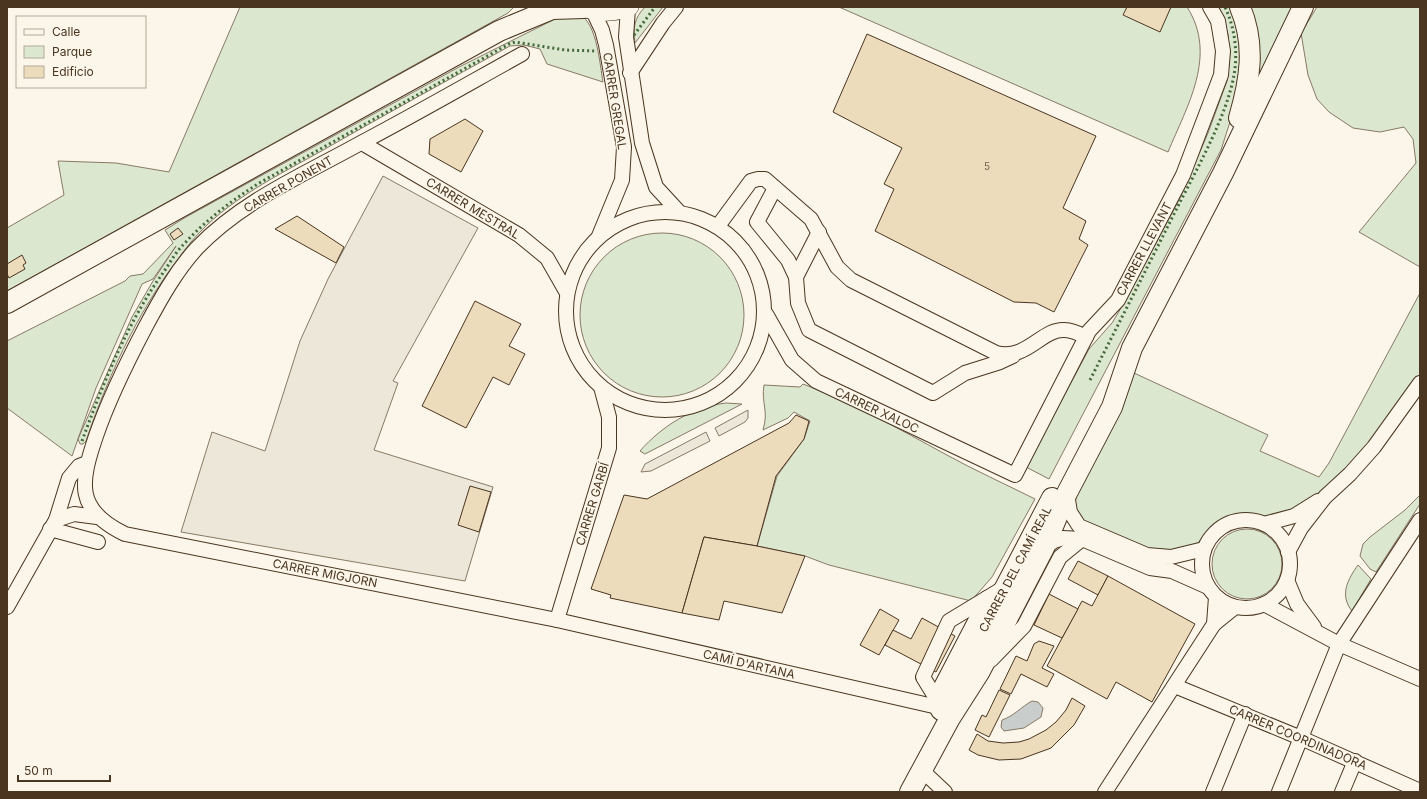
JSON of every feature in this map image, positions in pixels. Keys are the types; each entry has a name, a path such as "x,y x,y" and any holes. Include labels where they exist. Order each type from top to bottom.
{"highway":[{"path":"499,31 523,7"},
{"path":"1223,173 1247,91 1250,65 1249,40 1240,7"},
{"path":"906,791 980,671 1044,548 1067,493 1112,407 1132,348 1223,173 1303,7"},
{"path":"7,303 499,31 552,9 586,9"},
{"name":"CARRER DEL CAMÍ REAL","path":"906,791 938,703 1006,586 1132,348"}],"main road":[{"path":"586,9 612,13 629,8"}],"street":[{"path":"630,73 663,23 676,7"},
{"name":"CARRER LLEVANT","path":"1015,475 1086,337 1118,300 1183,175 1221,75 1223,51 1218,20 1210,7"},
{"name":"CARRER GREGAL","path":"629,8 626,37 630,73 642,143 656,187 679,212"},
{"name":"CARRER GREGAL","path":"586,9 602,30 624,147 622,180 599,236"},
{"name":"CARRER PONENT","path":"97,517 90,505 85,491 87,463 107,406 129,357 171,282 184,263 217,230 257,199 362,143 522,54"},
{"name":"CARRER MESTRAL","path":"362,143 519,235 547,258 567,293"},
{"path":"718,226 752,181 758,178 765,179 811,219 837,267 851,280 996,353 1010,354 1022,351"},
{"path":"775,188 757,222 784,255 796,276 798,303 809,330 933,393 939,391 965,373 1000,362 1059,330 1069,330 1086,337"},
{"path":"651,212 679,212 700,217 718,226 744,249 761,280 766,314 760,345 744,373 720,394 713,398 691,407 659,411 628,404 601,387 583,368 571,344 566,319 567,293 578,262 599,236 623,221 651,212"},
{"path":"796,276 819,232"},
{"name":"CARRER XALOC","path":"766,314 792,360 816,381 1015,475"},
{"path":"1288,552 1301,528 1325,497 1350,474 1374,447 1420,383"},
{"name":"CARRER GARBÍ","path":"557,620 609,448 610,417 601,387"},
{"path":"7,608 53,525 69,478 79,466 87,463"},
{"path":"1067,493 1070,512 1079,526 1147,555 1171,557 1204,549"},
{"path":"1264,524 1294,516 1325,497"},
{"path":"53,525 74,514 97,517"},
{"name":"CARRER MIGJORN","path":"97,517 109,526 125,534 557,620"},
{"path":"1044,548 1054,541 1063,538 1082,539 1150,568 1172,571 1212,592 1235,607 1250,608 1264,604 1274,598 1287,580 1290,566 1288,552 1283,540 1275,531 1264,524 1250,520 1236,521 1222,527 1211,536 1204,549 1202,562 1203,575 1212,592 1214,624"},
{"path":"1279,792 1339,644 1420,520"},
{"path":"53,525 98,542"},
{"path":"980,671 1024,626 1060,558 1082,539"},
{"path":"1287,580 1297,604 1317,631"},
{"path":"938,703 923,677 949,621 1006,586"},
{"path":"938,703 987,598"},
{"path":"1264,604 1339,644 1420,679"},
{"path":"1105,792 1214,624 1235,607"},
{"name":"CAMÍ D'ARTANA","path":"557,620 938,703"},
{"name":"CARRER COORDINADORA","path":"1175,686 1245,714 1420,790"},
{"path":"906,791 928,776 962,713 964,696"},
{"path":"1213,792 1245,714"},
{"path":"1342,792 1355,761"},
{"path":"928,776 945,792"}],"green space":[{"path":"240,7 514,7 508,13 7,291 7,228 64,195 58,161 116,163 169,172"},
{"path":"645,7 663,7 635,43 634,33 636,19"},
{"path":"839,7 1187,7 1196,25 1200,43 1200,62 1191,99 1168,152"},
{"path":"1219,7 1233,7 1243,43 1237,100 1221,150 1049,479 1026,467 1089,349 1112,323 1180,198 1208,133 1227,81 1229,65 1228,34"},
{"path":"1246,7 1296,7 1250,101"},
{"path":"1317,7 1420,7 1420,267 1359,232 1416,163 1413,139 1404,127 1380,132 1353,128 1329,112 1317,99 1308,75 1301,33"},
{"path":"558,13 578,14 586,20 594,35 603,82 547,64 540,49 524,45 510,46 272,179 220,213 191,242 158,288 143,312 117,362 95,414 86,441 83,444 80,444 78,439 72,456 7,408 7,341 125,281 130,276 143,274 173,243 165,230 186,217 459,67 553,20","holes":["176,246 132,317 78,439 96,388 142,284 153,279"]},
{"path":"662,233 686,237 701,243 720,257 734,276 740,291 744,315 740,339 734,354 720,373 701,387 686,393 662,397 638,393 623,387 604,373 590,354 584,339 580,315 584,291 590,276 604,257 623,243 638,237"},
{"path":"1420,293 1420,374 1391,417 1362,452 1319,495 1293,512 1263,518 1244,514 1227,518 1212,528 1196,545 1156,554 1086,524 1074,513 1076,486 1134,373 1268,435 1260,451 1319,477 1329,463"},
{"path":"803,384 857,407 967,466 1035,499 992,577 971,601 829,565 805,556 757,546 777,476 804,439 810,421 794,412 788,418 763,430 765,423 763,397 764,385 800,387"},
{"path":"726,403 742,404 645,454 640,451 658,434 678,419 713,405"},
{"path":"1420,495 1420,504 1376,572 1370,569 1360,556 1363,544 1405,510"},
{"path":"1247,529 1260,532 1272,539 1279,551 1282,564 1279,577 1272,589 1260,596 1247,599 1234,596 1222,589 1215,577 1212,564 1215,551 1222,539 1234,532"},
{"path":"1358,565 1371,579 1352,611 1346,599 1346,587"}],"shaded area":[{"path":"383,176 478,228 393,381 398,383 374,450 493,487 465,581 181,532 212,432 265,451 300,341 328,279"},
{"path":"748,410 748,418 745,422 719,436 715,428"},
{"path":"706,432 710,441 651,471 641,472 645,464"},
{"path":"1032,701 1038,702 1043,708 1041,717 1024,728 1004,731 1001,727 1002,720"}],"building":[{"path":"1127,7 1171,7 1160,32 1123,15"},
{"path":"867,34 1096,136 1063,208 1086,221 1079,239 1088,245 1054,312 1036,303 1014,302 875,231 894,189 884,184 902,148 833,112"},
{"path":"465,119 483,131 461,172 429,154 430,139"},
{"path":"297,216 344,247 336,263 275,229"},
{"path":"178,228 183,234 174,240 170,234"},
{"path":"22,255 26,263 23,265 25,269 9,278 7,274 7,264"},
{"path":"475,301 521,324 509,346 525,354 509,385 493,377 466,428 422,406"},
{"path":"796,415 809,421 804,439 776,476 757,546 704,537 682,613 610,598 611,595 591,589 624,495 647,499 789,423"},
{"path":"470,486 491,492 479,532 458,525"},
{"path":"704,537 805,556 782,613 724,601 719,620 682,613"},
{"path":"1078,561 1108,576 1098,595 1068,579"},
{"path":"1108,576 1195,624 1152,702 1116,682 1107,699 1047,666 1082,601 1092,606"},
{"path":"1049,594 1078,609 1062,638 1034,625"},
{"path":"880,609 899,620 879,655 860,645"},
{"path":"922,618 955,636 936,672 885,645 893,630 911,639"},
{"path":"1039,641 1054,646 1042,668 1054,674 1047,687 1021,674 1011,694 1000,689 1016,656 1027,661 1034,644"},
{"path":"999,690 1010,695 989,737 975,730 982,715 986,717"},
{"path":"1072,698 1085,706 1074,725 1051,748 1021,759 999,760 978,755 969,750 977,734 988,741 1003,743 1019,742 1029,739 1046,730 1056,722 1066,710"}],"hedge":[{"path":"634,35 655,7"},
{"path":"1090,380 1219,124 1230,91 1236,58 1235,41 1231,23 1225,7"},
{"path":"82,441 118,352 128,331 152,290 180,248 201,227 230,203 261,182 509,44 515,42 565,50 596,51"}]}
